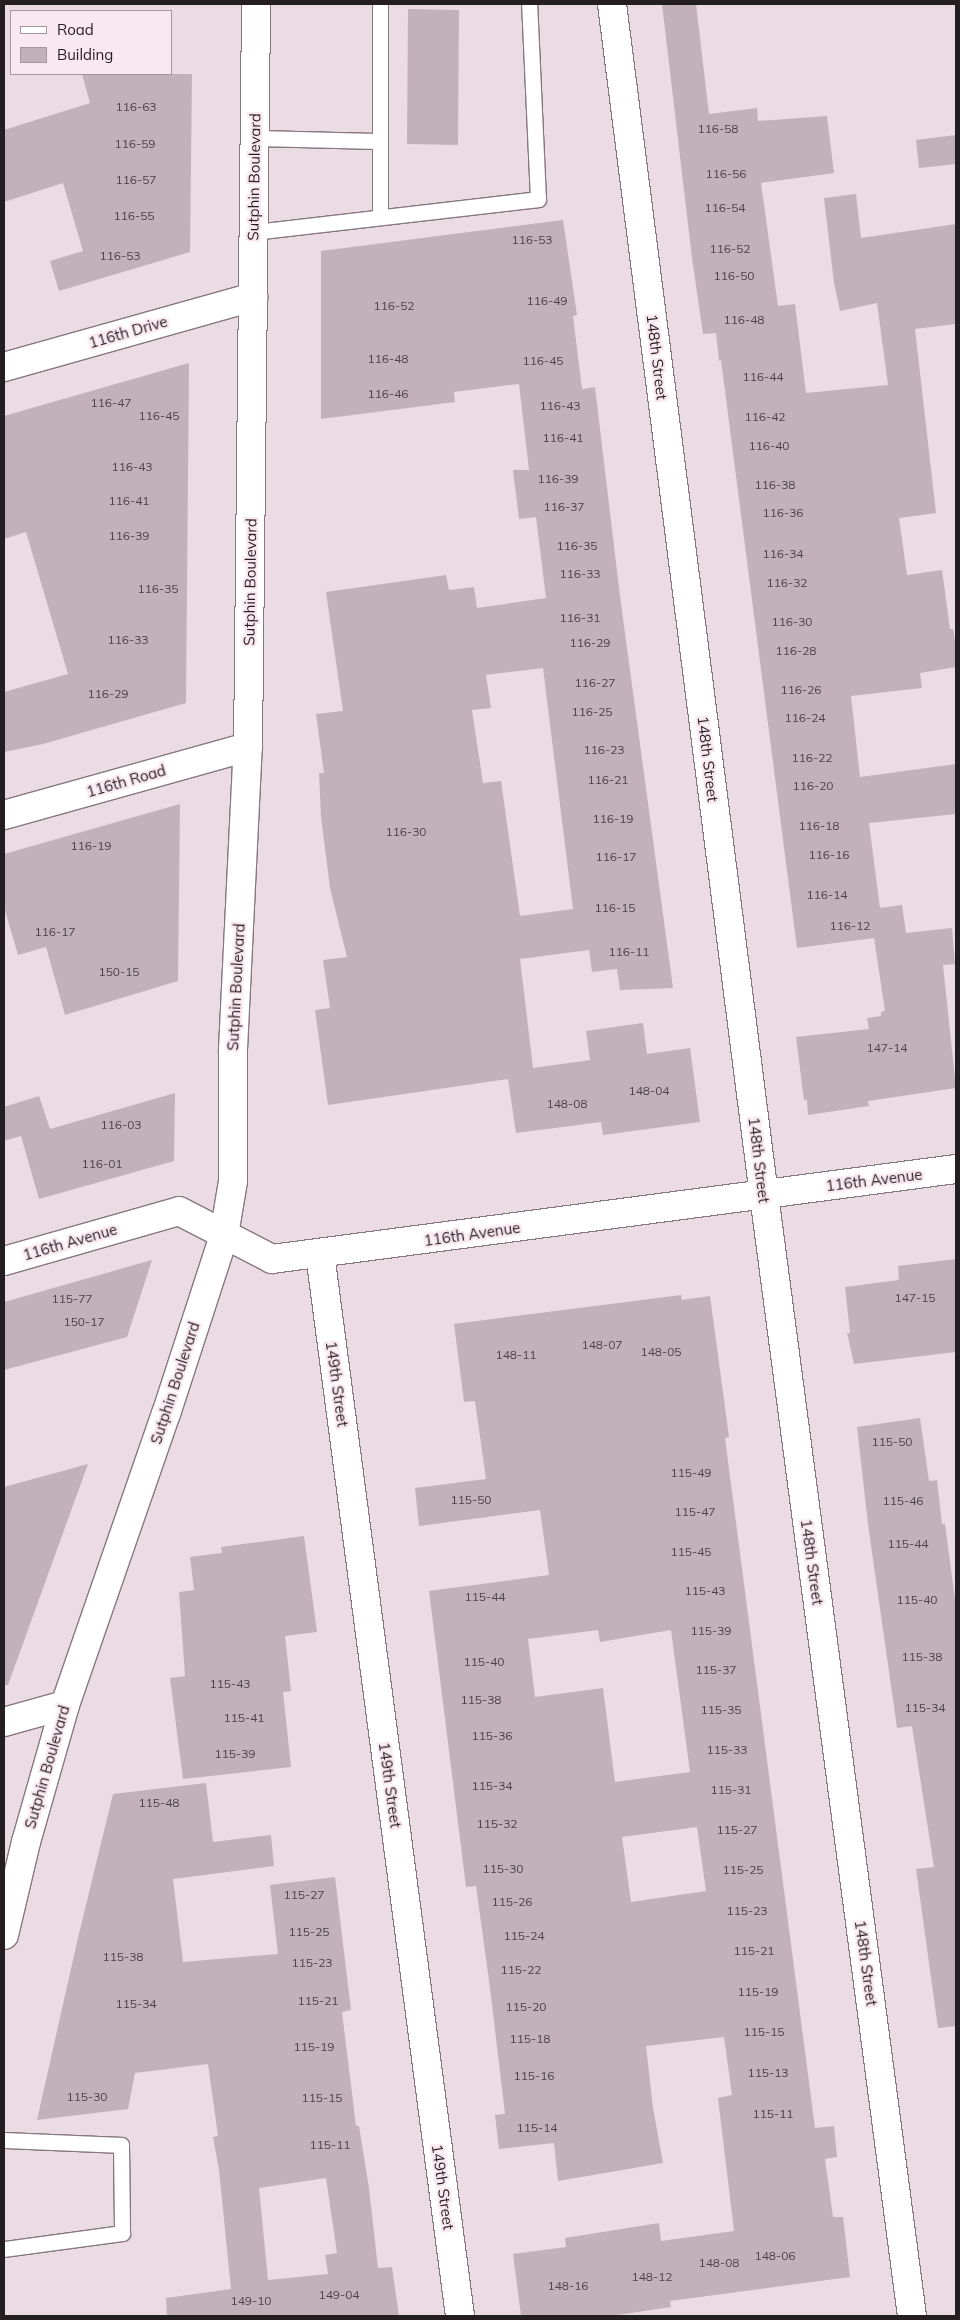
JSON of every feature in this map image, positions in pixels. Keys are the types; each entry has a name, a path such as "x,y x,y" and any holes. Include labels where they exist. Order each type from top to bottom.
{"street":[{"name":"Sutphin Boulevard","path":"4,1935 26,1842 65,1705 166,1414 224,1235 233,1182 233,1049 248,746 256,4"},
{"name":"148th Street","path":"612,4 764,1195 912,2316"},
{"name":"116th Drive","path":"4,367 253,297"},
{"name":"116th Road","path":"4,815 248,746"},
{"name":"116th Avenue","path":"4,1261 179,1211 272,1259 956,1170"},
{"name":"149th Street","path":"320,1254 460,2316"},
{"path":"4,1722 65,1705"}],"lane":[{"path":"380,4 380,217"},
{"path":"254,232 538,199 528,4"},
{"path":"255,138 379,141"},
{"path":"4,2140 121,2145 122,2233 4,2249"}],"building":[{"path":"662,4 696,4 709,114 757,108 758,121 827,116 834,173 761,183 778,306 795,304 806,393 888,385 877,303 840,311 834,283 824,198 856,194 861,238 956,224 956,324 915,329 936,513 899,518 907,575 942,570 950,629 953,629 956,646 956,667 920,673 922,688 851,696 860,777 956,764 956,814 869,823 880,908 902,905 906,933 952,928 955,964 943,965 956,1088 868,1101 869,1106 808,1115 807,1100 804,1100 796,1037 869,1029 867,1018 881,1016 881,1012 885,1011 874,938 797,948 721,360 719,361 716,333 703,334 692,258"},
{"path":"408,9 459,10 458,145 407,144"},
{"path":"192,74 190,252 59,291 50,261 83,251 63,183 4,202 4,130 90,103 82,75"},
{"path":"956,135 956,164 919,168 916,140"},
{"path":"563,220 577,315 573,316 582,389 595,387 620,596 673,988 620,990 617,969 592,972 589,950 520,959 533,1068 590,1060 586,1031 643,1023 647,1054 690,1048 700,1122 603,1135 601,1122 516,1133 508,1079 328,1105 315,1010 330,1008 323,960 347,957 330,888 321,817 319,773 324,773 316,714 343,711 326,592 446,575 449,590 474,587 477,608 546,598 536,517 519,519 513,470 529,470 519,384 454,392 455,402 321,419 321,251","holes":["543,668 573,909 520,916 501,781 483,783 472,710 491,708 486,675"]},
{"path":"189,363 186,703 43,744 4,752 4,692 68,674 26,532 4,539 4,416"},
{"path":"180,804 178,981 65,1015 46,947 18,955 4,907 4,854"},
{"path":"175,1093 174,1161 39,1199 21,1136 4,1141 4,1107 39,1096 50,1129"},
{"path":"956,1259 956,1352 854,1364 847,1333 850,1333 845,1287 899,1280 898,1266"},
{"path":"152,1260 127,1337 4,1370 4,1302"},
{"path":"681,1295 682,1300 710,1296 729,1437 725,1438 815,2128 834,2126 837,2157 825,2159 833,2217 843,2217 850,2277 670,2301 671,2307 611,2316 521,2316 513,2254 566,2247 565,2238 659,2223 661,2241 734,2231 718,2098 732,2095 724,2037 646,2046 653,2108 663,2163 558,2181 554,2143 499,2149 495,2115 505,2114 490,1988 476,1886 466,1887 429,1591 549,1575 540,1510 419,1526 415,1488 486,1479 475,1401 464,1402 454,1324","holes":["598,1630 600,1642 671,1630 690,1772 615,1782 603,1688 535,1697 528,1639","697,1827 706,1891 631,1902 622,1837"]},
{"path":"920,1418 929,1481 937,1480 942,1524 945,1524 956,1607 956,2026 938,2028 916,1869 934,1867 912,1726 897,1728 868,1524 857,1427"},
{"path":"88,1464 8,1685 4,1685 4,1487"},
{"path":"304,1536 317,1632 285,1636 291,1691 283,1692 291,1767 183,1779 170,1678 185,1676 179,1592 194,1590 190,1557 222,1553 221,1547"},
{"path":"206,1783 213,1842 271,1835 274,1866 173,1879 183,1962 278,1954 270,1885 335,1877 351,2010 342,2012 356,2126 359,2126 369,2188 378,2268 392,2267 399,2316 167,2316 166,2298 231,2289 219,2170 213,2137 218,2136 208,2064 135,2073 128,2109 37,2120 113,1794","holes":["326,2178 337,2253 325,2255 328,2274 268,2280 259,2188"]}]}
